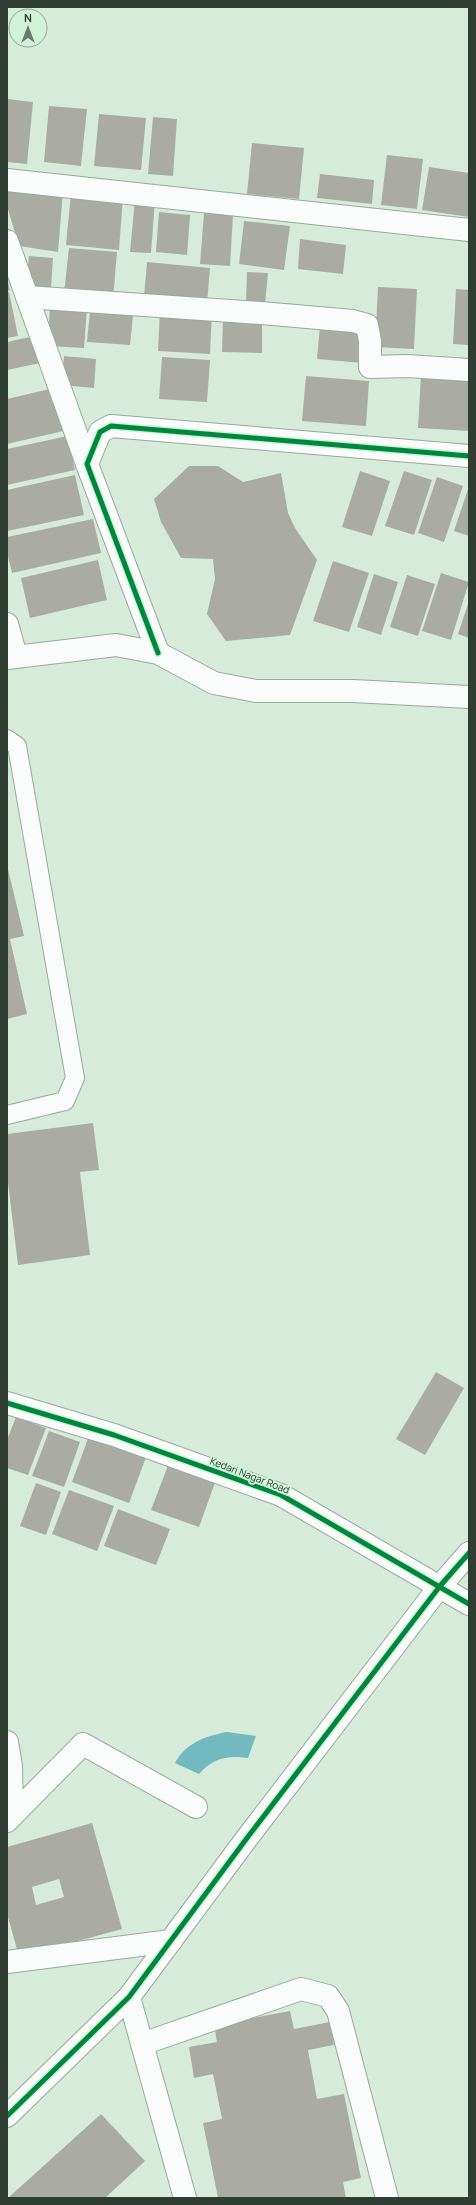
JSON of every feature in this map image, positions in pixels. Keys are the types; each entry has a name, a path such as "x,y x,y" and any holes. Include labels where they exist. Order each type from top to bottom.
{"street":[{"path":"7,180 469,230"},
{"path":"7,241 87,464 158,653"},
{"path":"27,298 261,313 353,321 367,325 370,341 370,367 407,366 469,370"},
{"path":"87,464 100,432 111,426 469,456"},
{"path":"7,624 12,657 116,644 158,653 214,683 256,691 353,691 469,697"},
{"name":"Kedari Nagar Road","path":"7,1403 114,1435 282,1495 469,1604"},
{"path":"7,2116 129,1997 440,1586 469,1553"},
{"path":"7,1742 11,1766 12,1811 7,1819"},
{"path":"7,1819 83,1744 196,1807"},
{"path":"7,1962 171,1941"},
{"path":"142,2044 301,1989 328,1996 338,2011 387,2198"},
{"path":"129,1997 185,2198"}],"lane":[{"path":"7,739 17,746 75,1078 65,1101 7,1115"}],"water":[{"path":"227,1732 256,1736 248,1758 234,1757 221,1759 210,1764 199,1774 175,1763 179,1756 190,1745 204,1738"}],"building":[{"path":"7,99 33,102 27,164 7,162"},
{"path":"49,106 87,109 81,166 44,162"},
{"path":"99,114 146,118 141,170 94,166"},
{"path":"153,117 177,119 173,176 148,174"},
{"path":"252,143 304,148 299,199 247,194"},
{"path":"387,155 423,159 417,209 381,205"},
{"path":"429,167 469,173 469,217 422,210"},
{"path":"320,174 374,180 372,204 317,198"},
{"path":"7,186 63,191 58,252 19,246 7,206"},
{"path":"71,193 123,197 119,250 66,245"},
{"path":"135,199 155,201 151,253 130,252"},
{"path":"159,212 190,215 187,255 156,252"},
{"path":"204,213 233,215 230,266 200,264"},
{"path":"244,221 290,226 284,270 239,264"},
{"path":"300,239 346,245 343,274 298,269"},
{"path":"69,248 117,252 113,299 64,294"},
{"path":"29,256 53,258 51,288 26,286"},
{"path":"147,262 210,268 207,303 144,297"},
{"path":"247,272 268,273 265,304 246,302"},
{"path":"7,279 10,290 7,291"},
{"path":"378,287 417,289 414,349 375,347"},
{"path":"456,289 469,290 469,345 453,344"},
{"path":"9,292 18,336 7,338 7,293"},
{"path":"50,305 87,308 84,348 48,346"},
{"path":"160,310 212,313 210,354 158,351"},
{"path":"90,311 133,315 130,345 87,342"},
{"path":"223,317 262,318 262,353 222,352"},
{"path":"320,326 365,329 363,363 317,359"},
{"path":"39,335 45,362 7,370 7,342"},
{"path":"64,356 96,359 94,388 62,385"},
{"path":"162,357 210,360 207,402 159,399"},
{"path":"421,375 469,378 469,431 418,428"},
{"path":"306,376 369,381 366,426 302,421"},
{"path":"58,387 68,430 7,444 7,399"},
{"path":"68,436 75,470 7,485 7,449"},
{"path":"189,466 218,466 243,482 281,473 288,513 295,528 317,560 290,635 226,641 207,614 215,579 213,559 181,558 161,522 154,499"},
{"path":"360,471 390,481 372,536 342,527"},
{"path":"404,471 432,480 414,535 385,526"},
{"path":"75,475 84,515 7,531 7,490"},
{"path":"437,477 463,486 444,542 418,533"},
{"path":"469,486 469,536 454,531"},
{"path":"93,519 101,553 12,573 7,552 7,537"},
{"path":"98,560 107,600 30,618 21,578"},
{"path":"333,561 369,573 349,632 313,621"},
{"path":"441,573 469,582 451,640 422,631"},
{"path":"374,574 398,582 381,635 357,627"},
{"path":"407,575 435,584 418,636 390,627"},
{"path":"469,601 469,638 458,634"},
{"path":"7,865 24,936 10,939 27,1014 7,1019"},
{"path":"93,1123 99,1170 80,1172 90,1255 18,1265 7,1174 7,1134"},
{"path":"436,1372 464,1388 425,1455 396,1439"},
{"path":"16,1417 46,1428 28,1475 7,1468 7,1440"},
{"path":"49,1431 80,1442 64,1487 32,1476"},
{"path":"89,1436 146,1457 129,1503 72,1482"},
{"path":"169,1463 216,1480 199,1527 151,1510"},
{"path":"36,1483 61,1492 46,1535 20,1526"},
{"path":"69,1490 114,1506 97,1551 52,1534"},
{"path":"118,1509 170,1529 156,1565 104,1546"},
{"path":"92,1823 122,1929 19,1957 7,1913 7,1847","holes":["59,1879 64,1897 36,1905 32,1887"]},
{"path":"290,2011 294,2029 330,2022 334,2045 308,2050 317,2099 344,2094 361,2178 343,2182 346,2198 218,2198 203,2123 222,2119 213,2074 194,2078 189,2047 217,2042 214,2025"},
{"path":"101,2114 145,2161 105,2198 8,2198"}],"cycle path":[{"path":"158,653 87,464 100,432 111,426 469,456"},
{"path":"7,1403 114,1435 281,1495 469,1604"},
{"path":"7,2116 129,1997 247,1838 440,1586 469,1553"}]}
